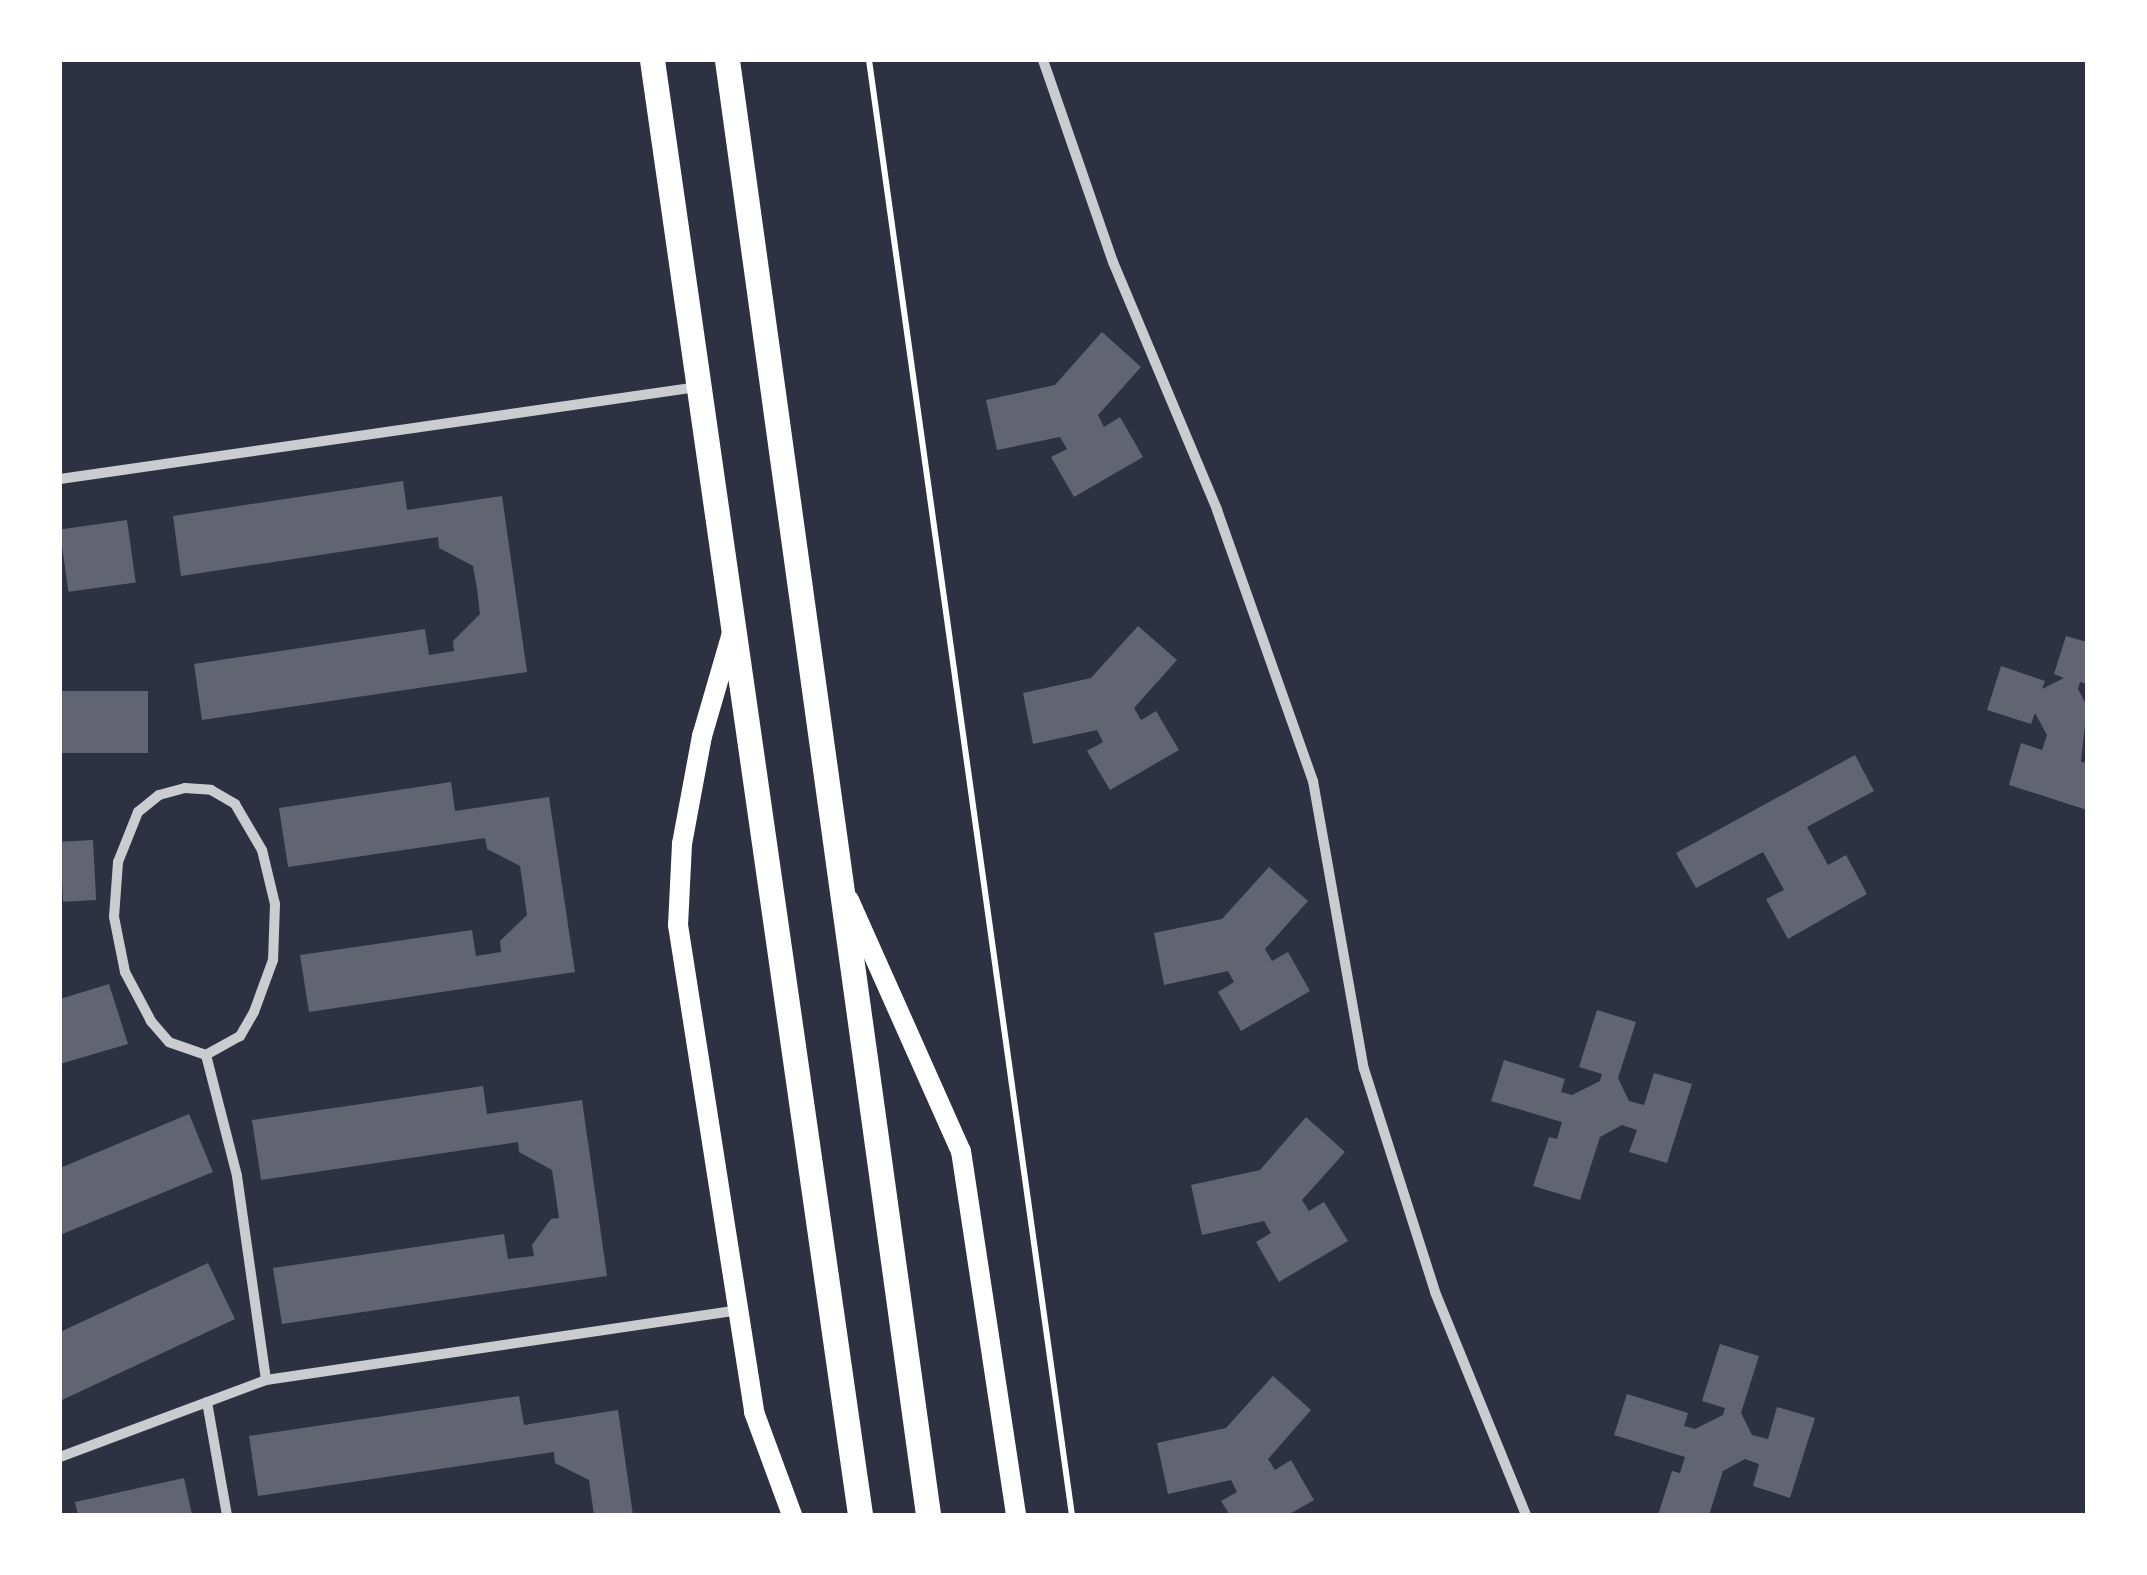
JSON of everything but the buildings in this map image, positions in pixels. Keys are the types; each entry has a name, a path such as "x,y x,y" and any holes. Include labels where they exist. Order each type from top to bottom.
{"main road":[{"path":"652,60 860,1515"},
{"path":"726,60 928,1515"},
{"path":"734,627 702,736 682,844 678,925 754,1412 792,1515"},
{"path":"840,882 961,1151 1016,1515"}],"street":[{"path":"1043,60 1113,262 1217,510 1313,781 1364,1069 1435,1292 1526,1515"},
{"path":"60,479 699,387"},
{"path":"185,788 212,790 234,804 262,850 276,904 272,960 254,1012 240,1036 206,1055 169,1042 152,1021 125,972 114,918 118,862 138,812 159,795 185,788"},
{"path":"206,1055 236,1176 266,1380"},
{"path":"60,1457 266,1380 738,1310"},
{"path":"207,1402 227,1515"}],"path":[{"path":"869,60 946,645 1072,1515"}]}
